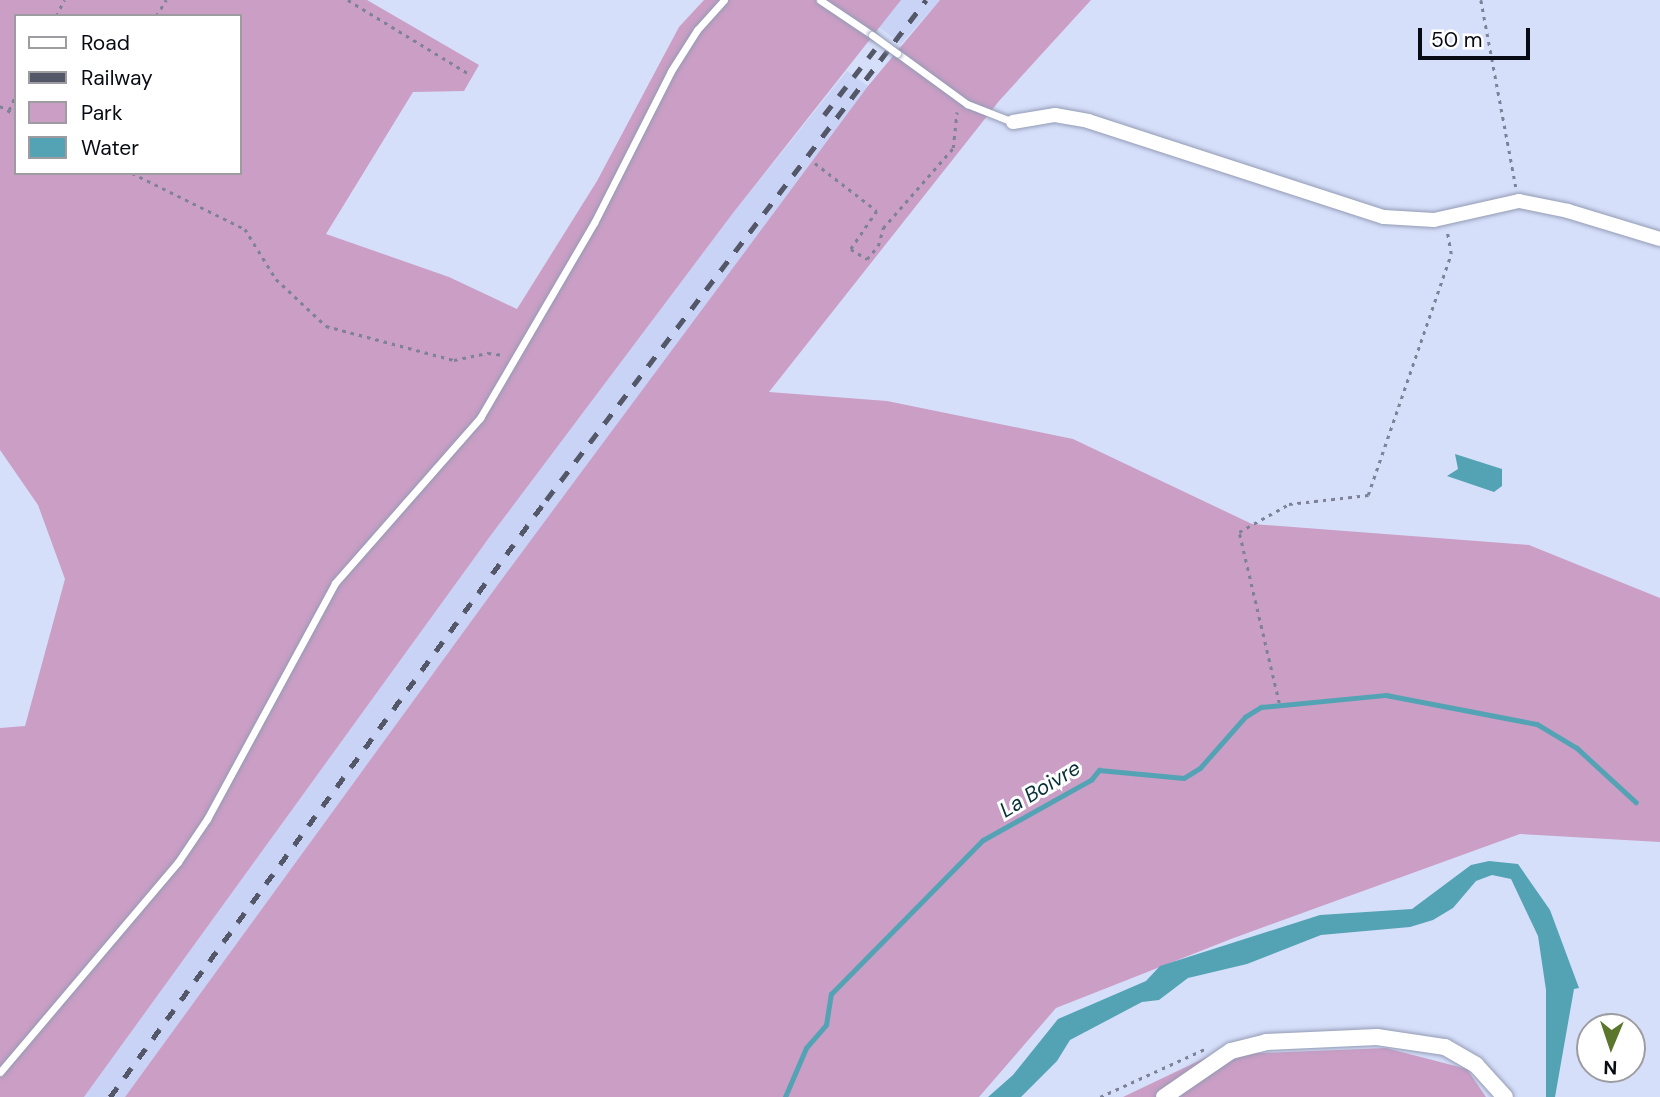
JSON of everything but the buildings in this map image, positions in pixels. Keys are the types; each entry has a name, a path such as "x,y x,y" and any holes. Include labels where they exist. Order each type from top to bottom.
{"street":[{"path":"1013,122 1055,115 1088,121 1384,217 1434,220 1519,201 1568,211 1660,239"},
{"path":"1164,1097 1231,1051 1266,1042 1325,1037 1417,1040 1446,1047 1476,1065 1505,1097"}],"lane":[{"path":"0,1072 178,862 207,818 335,583 480,418 594,223 671,71 697,30 724,0"},
{"path":"820,0 963,102 1013,122"}],"path":[{"path":"348,0 471,75"},
{"path":"1481,0 1519,201"},
{"path":"9,110 14,99"},
{"path":"815,163 877,211 851,249 867,259 878,246 883,228 953,148 958,109 963,102"},
{"path":"0,106 14,114"},
{"path":"135,175 245,229 276,279 326,326 454,360 488,352 515,358"},
{"path":"1279,703 1239,532 1289,504 1368,495 1451,254 1451,235 1434,220"},
{"path":"1100,1097 1210,1047"}],"shaded area":[{"path":"901,0 940,0 901,44 879,27"},
{"path":"847,71 868,86 834,137 499,583 125,1097 84,1097 491,535 733,213"}],"green space":[{"path":"0,0 367,0 479,65 464,91 413,92 326,234 449,277 517,309 597,181 679,27 704,0 901,0 733,213 491,535 84,1097 0,1097 0,728 25,726 65,579 38,505 0,450"},
{"path":"940,0 1091,0 999,101 769,392 887,401 1073,439 1252,524 1529,545 1660,598 1660,842 1520,834 1231,939 1056,1008 979,1097 125,1097 499,583 868,86"},
{"path":"1386,1048 1467,1069 1486,1097 1123,1097 1211,1055"}],"water":[{"path":"1455,454 1502,469 1502,486 1494,492 1447,476 1458,469"},
{"path":"1489,861 1518,864 1550,910 1579,988 1574,989 1555,1097 1546,1097 1546,990 1538,936 1511,879 1492,875 1476,881 1453,908 1433,920 1410,927 1321,935 1247,964 1188,978 1159,1000 1142,1002 1070,1040 1057,1061 1021,1097 988,1097 1013,1075 1058,1019 1146,981 1160,966 1320,915 1412,909 1471,865"}],"waterway":[{"name":"La Boivre","path":"785,1097 806,1048 826,1025 831,994 983,840 1091,780 1099,770 1184,778 1200,768 1245,717 1261,707 1386,695 1537,724 1577,748 1636,802"}],"railway":[{"path":"110,1097 546,500 926,0"},
{"path":"824,115 875,49"}]}
